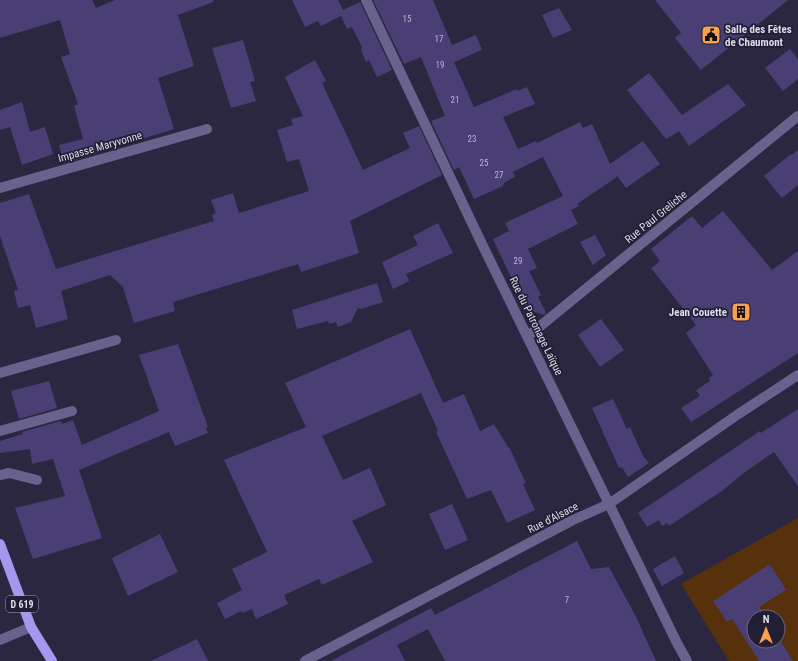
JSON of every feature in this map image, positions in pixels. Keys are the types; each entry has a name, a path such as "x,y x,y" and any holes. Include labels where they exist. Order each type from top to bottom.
{"main road":[{"name":"D 619","path":"0,544 30,627 52,661"}],"street":[{"name":"Rue du Patronage Laïque","path":"366,0 481,242 687,661"},
{"name":"Rue Paul Greliche","path":"528,336 798,116"},
{"name":"Impasse Maryvonne","path":"0,188 207,128"},
{"path":"0,373 116,340"},
{"name":"Rue d'Alsace","path":"305,661 573,520 609,504 737,415 798,375"},
{"path":"0,431 72,411"},
{"path":"0,475 9,473 37,480"},
{"path":"0,640 30,627"}],"shaded area":[{"path":"798,518 798,661 729,661 681,584"}],"building":[{"path":"0,0 92,0 96,8 115,0 213,0 213,2 178,15 194,66 158,78 174,129 64,163 59,145 83,139 74,106 78,104 61,57 70,54 60,20 0,38"},
{"path":"292,0 338,0 343,10 360,2 392,70 377,77 369,60 366,62 361,50 362,47 352,27 347,29 341,16 321,26 318,21 305,27"},
{"path":"373,0 433,0 452,45 476,35 482,50 454,62 474,107 517,89 517,91 527,87 535,104 503,117 518,149 536,141 537,143 580,122 583,128 592,124 610,164 643,141 660,164 626,188 615,173 617,177 577,204 579,206 571,210 578,224 528,249 537,268 529,271 541,295 538,297 546,313 544,315 526,309 493,239 509,231 505,223 563,196 543,157 513,172 515,177 504,183 503,186 474,199 459,167 454,170 431,121 445,116 421,57 404,64"},
{"name":"Salle des Fêtes de Chaumont","path":"655,0 788,0 701,70 675,38 681,33"},
{"path":"559,8 572,30 553,38 542,15"},
{"path":"243,40 255,81 250,82 256,101 231,108 212,48"},
{"path":"790,49 798,59 798,79 783,91 765,68"},
{"path":"315,60 326,81 322,83 363,170 410,148 403,133 419,126 442,175 350,221 359,253 301,272 298,264 173,302 175,311 134,323 123,287 110,275 61,291 68,319 36,328 30,305 18,308 14,291 18,290 0,236 0,203 29,194 56,269 214,221 212,215 216,213 211,200 233,193 239,213 309,191 299,159 287,162 277,130 293,125 291,119 303,116 285,77"},
{"path":"649,73 682,115 728,84 746,105 689,146 679,131 666,139 627,90"},
{"path":"22,102 30,132 45,127 53,154 22,165 10,127 0,130 0,110"},
{"path":"798,150 798,185 782,198 764,176"},
{"path":"723,211 772,270 798,251 798,353 691,422 681,408 700,396 696,390 710,381 709,378 713,375 686,333 696,325 651,268 660,261 651,249 692,216 702,228"},
{"path":"438,223 453,253 406,274 409,281 393,289 382,262 418,245 413,236"},
{"path":"595,235 606,255 593,265 580,242"},
{"path":"377,283 383,302 361,309 358,308 351,322 338,327 336,322 329,324 328,321 297,329 292,310"},
{"path":"601,319 624,350 600,367 578,335"},
{"path":"410,329 443,403 464,394 480,431 494,424 509,447 526,483 523,484 535,510 507,523 491,490 467,499 436,432 438,431 421,393 322,436 343,480 370,468 386,505 352,521 373,562 322,585 319,579 284,595 288,604 256,619 252,609 242,613 241,611 225,619 217,603 242,590 232,569 267,552 224,460 306,427 285,383"},
{"path":"178,344 208,427 206,428 208,433 175,446 169,432 79,470 102,538 33,559 15,508 65,496 53,459 32,464 30,449 0,453 0,441 23,434 22,432 61,421 62,424 73,420 82,445 159,411 139,355"},
{"path":"49,381 57,408 19,419 11,391"},
{"path":"613,399 627,429 630,427 643,456 649,463 628,477 622,467 619,468 592,408"},
{"path":"798,409 798,486 774,452 745,472 722,491 669,526 667,523 662,526 659,520 647,527 638,513 760,431 761,433"},
{"path":"452,504 468,540 445,550 429,514"},
{"path":"160,534 178,572 128,596 112,558"},
{"path":"577,541 591,569 609,567 636,617 656,661 445,661 428,629 397,645 405,661 331,661 431,608 435,615"},
{"path":"675,556 684,573 662,586 653,569"},
{"path":"770,564 786,590 759,607 760,609 746,609 746,641 732,619 727,622 713,601"},
{"path":"197,639 208,661 151,661"},
{"path":"751,649 786,649 793,661 759,661"}],"place":[{"name":"Salle des Fêtes de Chaumont","path":"711,35"},
{"name":"Jean Couette","path":"741,312"}]}
